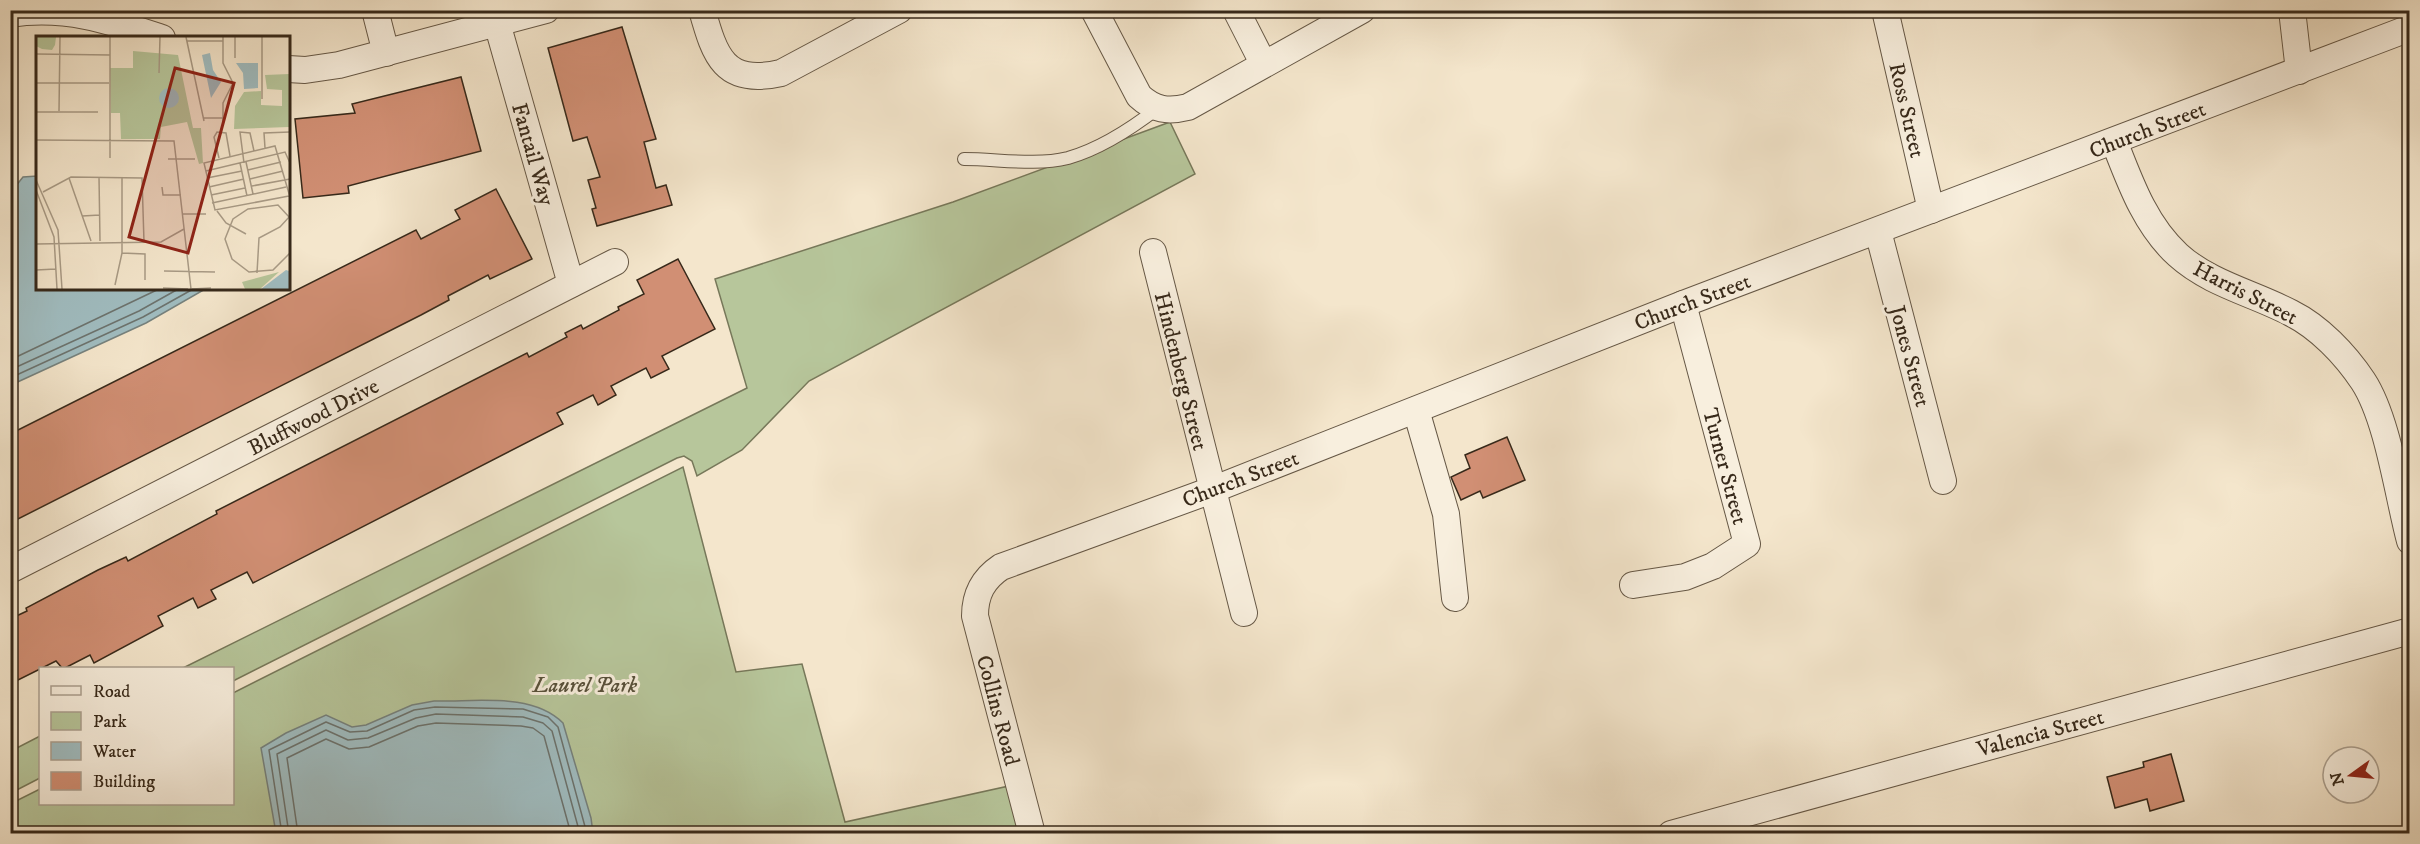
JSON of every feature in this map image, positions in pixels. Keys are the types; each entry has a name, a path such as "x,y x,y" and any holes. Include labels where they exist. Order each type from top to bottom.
{"street":[{"path":"375,10 386,53"},
{"path":"290,69 322,68 546,10"},
{"path":"702,10 717,56 729,67 744,74 764,76 780,73 899,10"},
{"path":"1094,10 1139,96 1148,105 1173,110 1188,107 1359,11"},
{"path":"1236,10 1263,63"},
{"name":"Ross Street","path":"1885,10 1931,210"},
{"path":"2292,10 2299,71"},
{"path":"10,14 29,11 76,12 155,36"},
{"name":"Fantail Way","path":"497,23 571,284"},
{"name":"Church Street","path":"982,585 993,573 1011,562 1212,490 1683,304 2409,28"},
{"name":"Harris Street","path":"2114,141 2135,194 2147,216 2178,255 2234,289 2293,314 2333,345 2364,382 2382,426 2409,541"},
{"name":"Jones Street","path":"1878,231 1943,481"},
{"name":"Hindenberg Street","path":"1153,252 1244,613"},
{"name":"Bluffwood Drive","path":"10,570 615,262"},
{"name":"Turner Street","path":"1633,585 1685,577 1713,566 1747,544 1683,304"},
{"path":"1416,410 1446,514 1455,598"},
{"name":"Collins Road","path":"982,585 975,605 976,627 1032,834"},
{"name":"Valencia Street","path":"1671,834 2409,631"}],"lane":[{"path":"964,159 1028,162 1068,158 1107,141 1158,108"}],"green space":[{"path":"1170,122 1195,174 809,381 742,450 697,476 692,461 684,456 677,458 234,680 234,667 185,667 747,388 715,279 953,202"},
{"name":"Laurel Park","path":"683,467 736,672 802,664 845,822 1009,786 1021,833 11,834 10,804 39,790 39,805 234,805 234,692"},
{"path":"39,737 39,779 11,793 11,751"}],"water":[{"path":"36,176 36,290 204,290 146,323 11,385 11,192 23,177"},
{"path":"485,700 520,703 550,713 563,723 591,818 593,833 276,833 261,748 286,733 326,715 352,727 366,725 412,705 434,701"}],"building":[{"path":"622,27 656,139 644,142 656,188 666,185 672,205 597,226 592,209 596,208 588,180 600,177 587,137 573,141 548,48"},
{"path":"461,77 481,151 348,186 349,193 303,198 295,119 355,113 352,104"},
{"path":"496,189 532,259 490,279 488,275 448,296 449,300 421,315 10,523 10,434 416,230 421,239 460,219 455,210"},
{"path":"678,259 715,329 662,356 669,369 651,378 646,368 611,386 616,395 598,405 593,395 557,413 563,424 253,583 247,572 211,590 216,599 198,608 193,598 158,616 163,626 94,663 90,655 67,667 61,667 56,661 39,667 39,670 10,684 10,619 27,611 26,608 126,557 128,561 217,514 216,511 527,353 529,357 567,337 565,333 581,325 583,329 619,310 618,307 644,294 637,280"},
{"path":"1507,437 1525,480 1483,498 1480,491 1461,500 1451,477 1470,468 1465,455"},
{"path":"2171,754 2184,801 2150,811 2147,799 2115,808 2107,777 2144,767 2143,762"}]}
